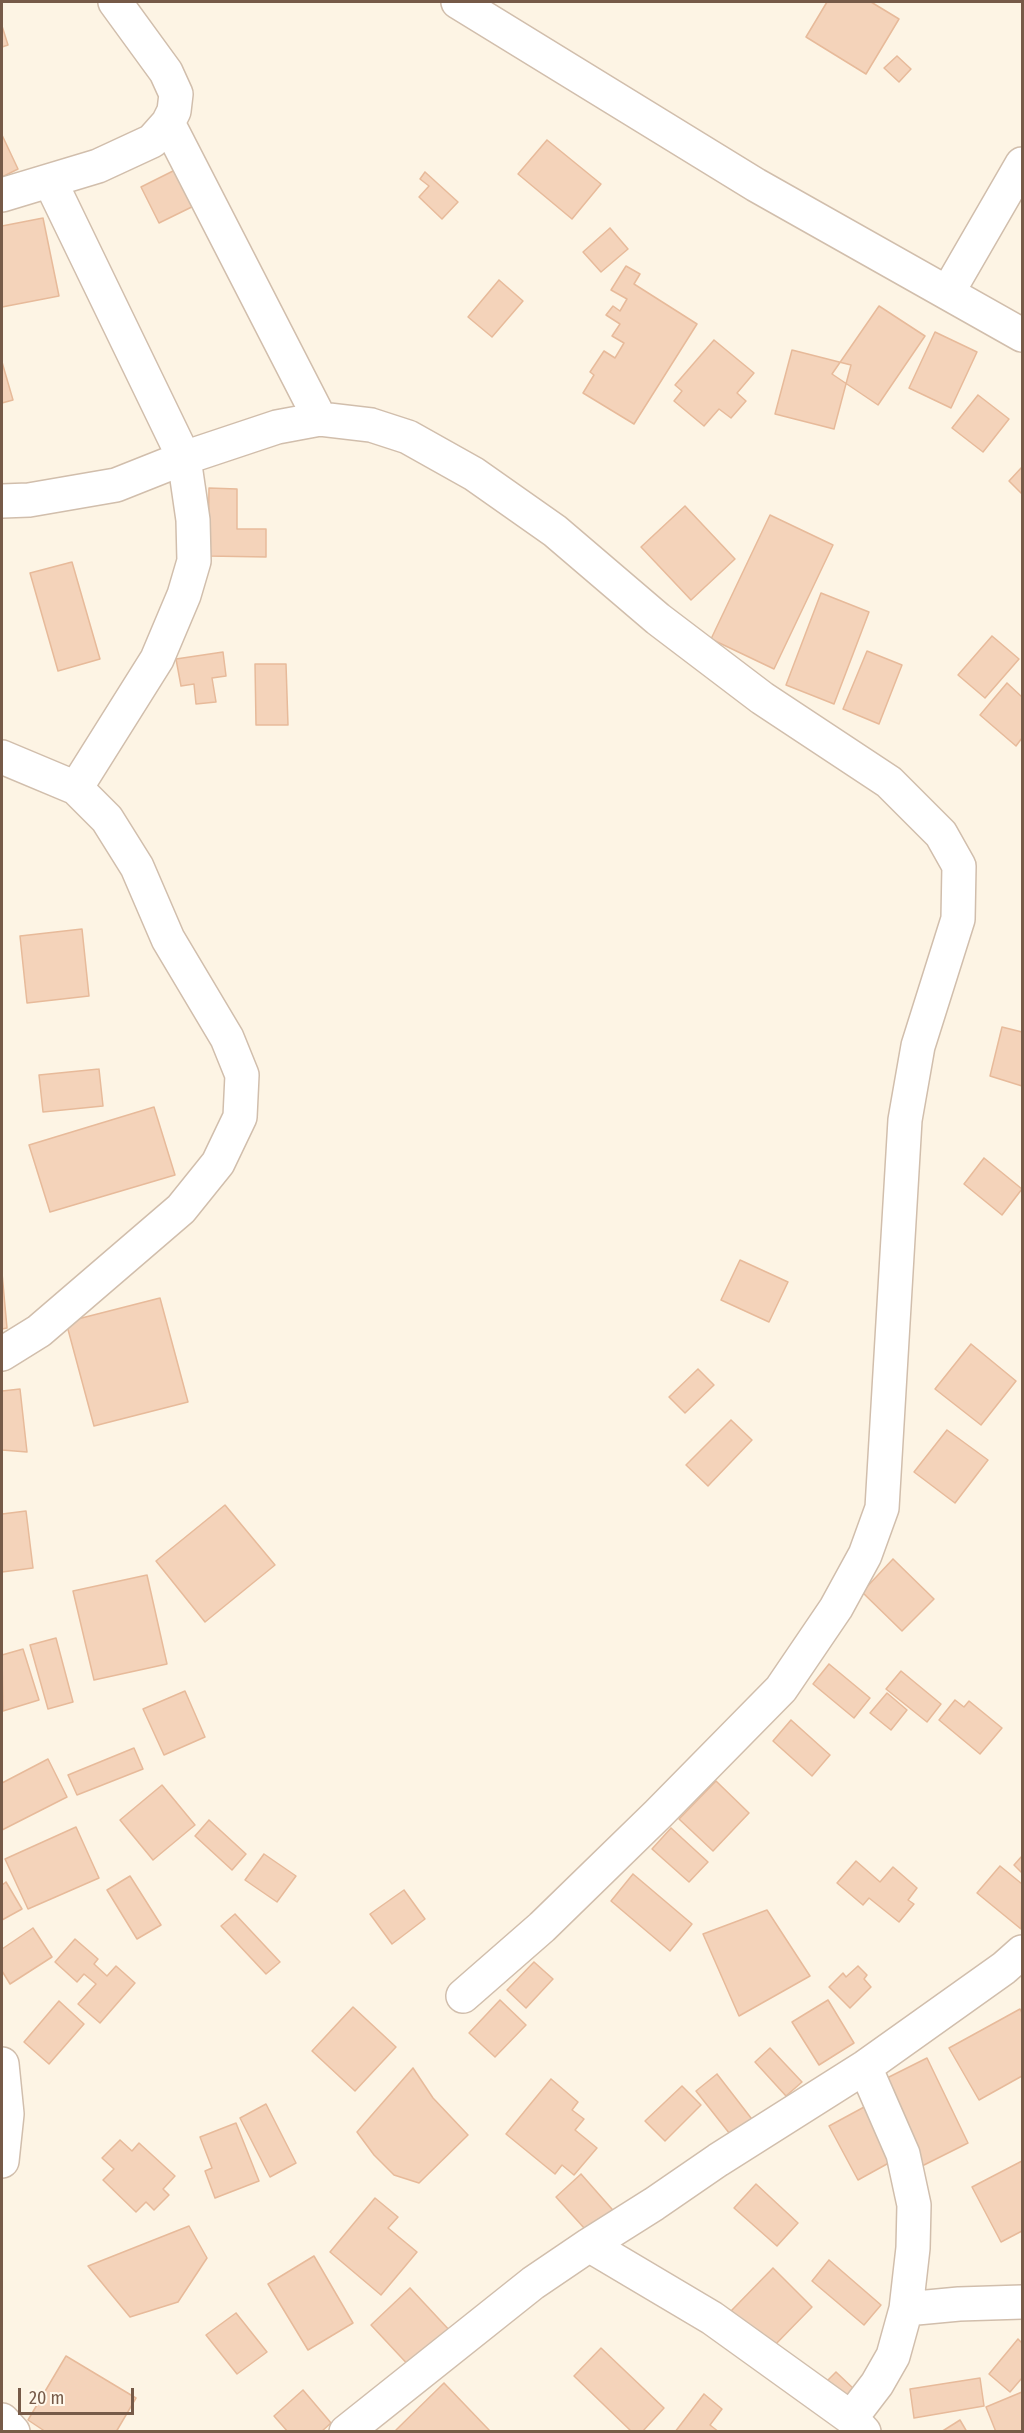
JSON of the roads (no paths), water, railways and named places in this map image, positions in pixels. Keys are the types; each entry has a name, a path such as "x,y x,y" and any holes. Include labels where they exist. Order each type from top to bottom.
{"street":[{"path":"2,195 98,166 152,141 168,123 174,111 176,94 166,72 115,2"},
{"path":"458,2 756,185 1023,335"},
{"path":"168,123 320,419"},
{"path":"948,292 1023,164"},
{"path":"50,182 184,458 194,530 194,561 184,595 157,658 76,788"},
{"path":"2,501 29,500 116,485 184,458 277,427 320,419 370,425 408,437 474,474 555,531 658,619 762,698 889,782 941,834 959,866 958,919 918,1046 905,1120 882,1508 865,1556 836,1608 781,1689 551,1919 463,1996"},
{"path":"2,757 76,788 107,819 137,867 168,939 227,1038 242,1075 240,1118 218,1163 181,1209 39,1331 2,1354"},
{"path":"346,2432 533,2283 718,2160 865,2067 1023,1952"},
{"path":"2,2064 7,2114 2,2161"},
{"path":"589,2245 712,2318 857,2425 893,2356 906,2309 914,2248 914,2205 903,2154 865,2067"},
{"path":"906,2309 1023,2302"},
{"path":"2,2420 13,2432"}]}
